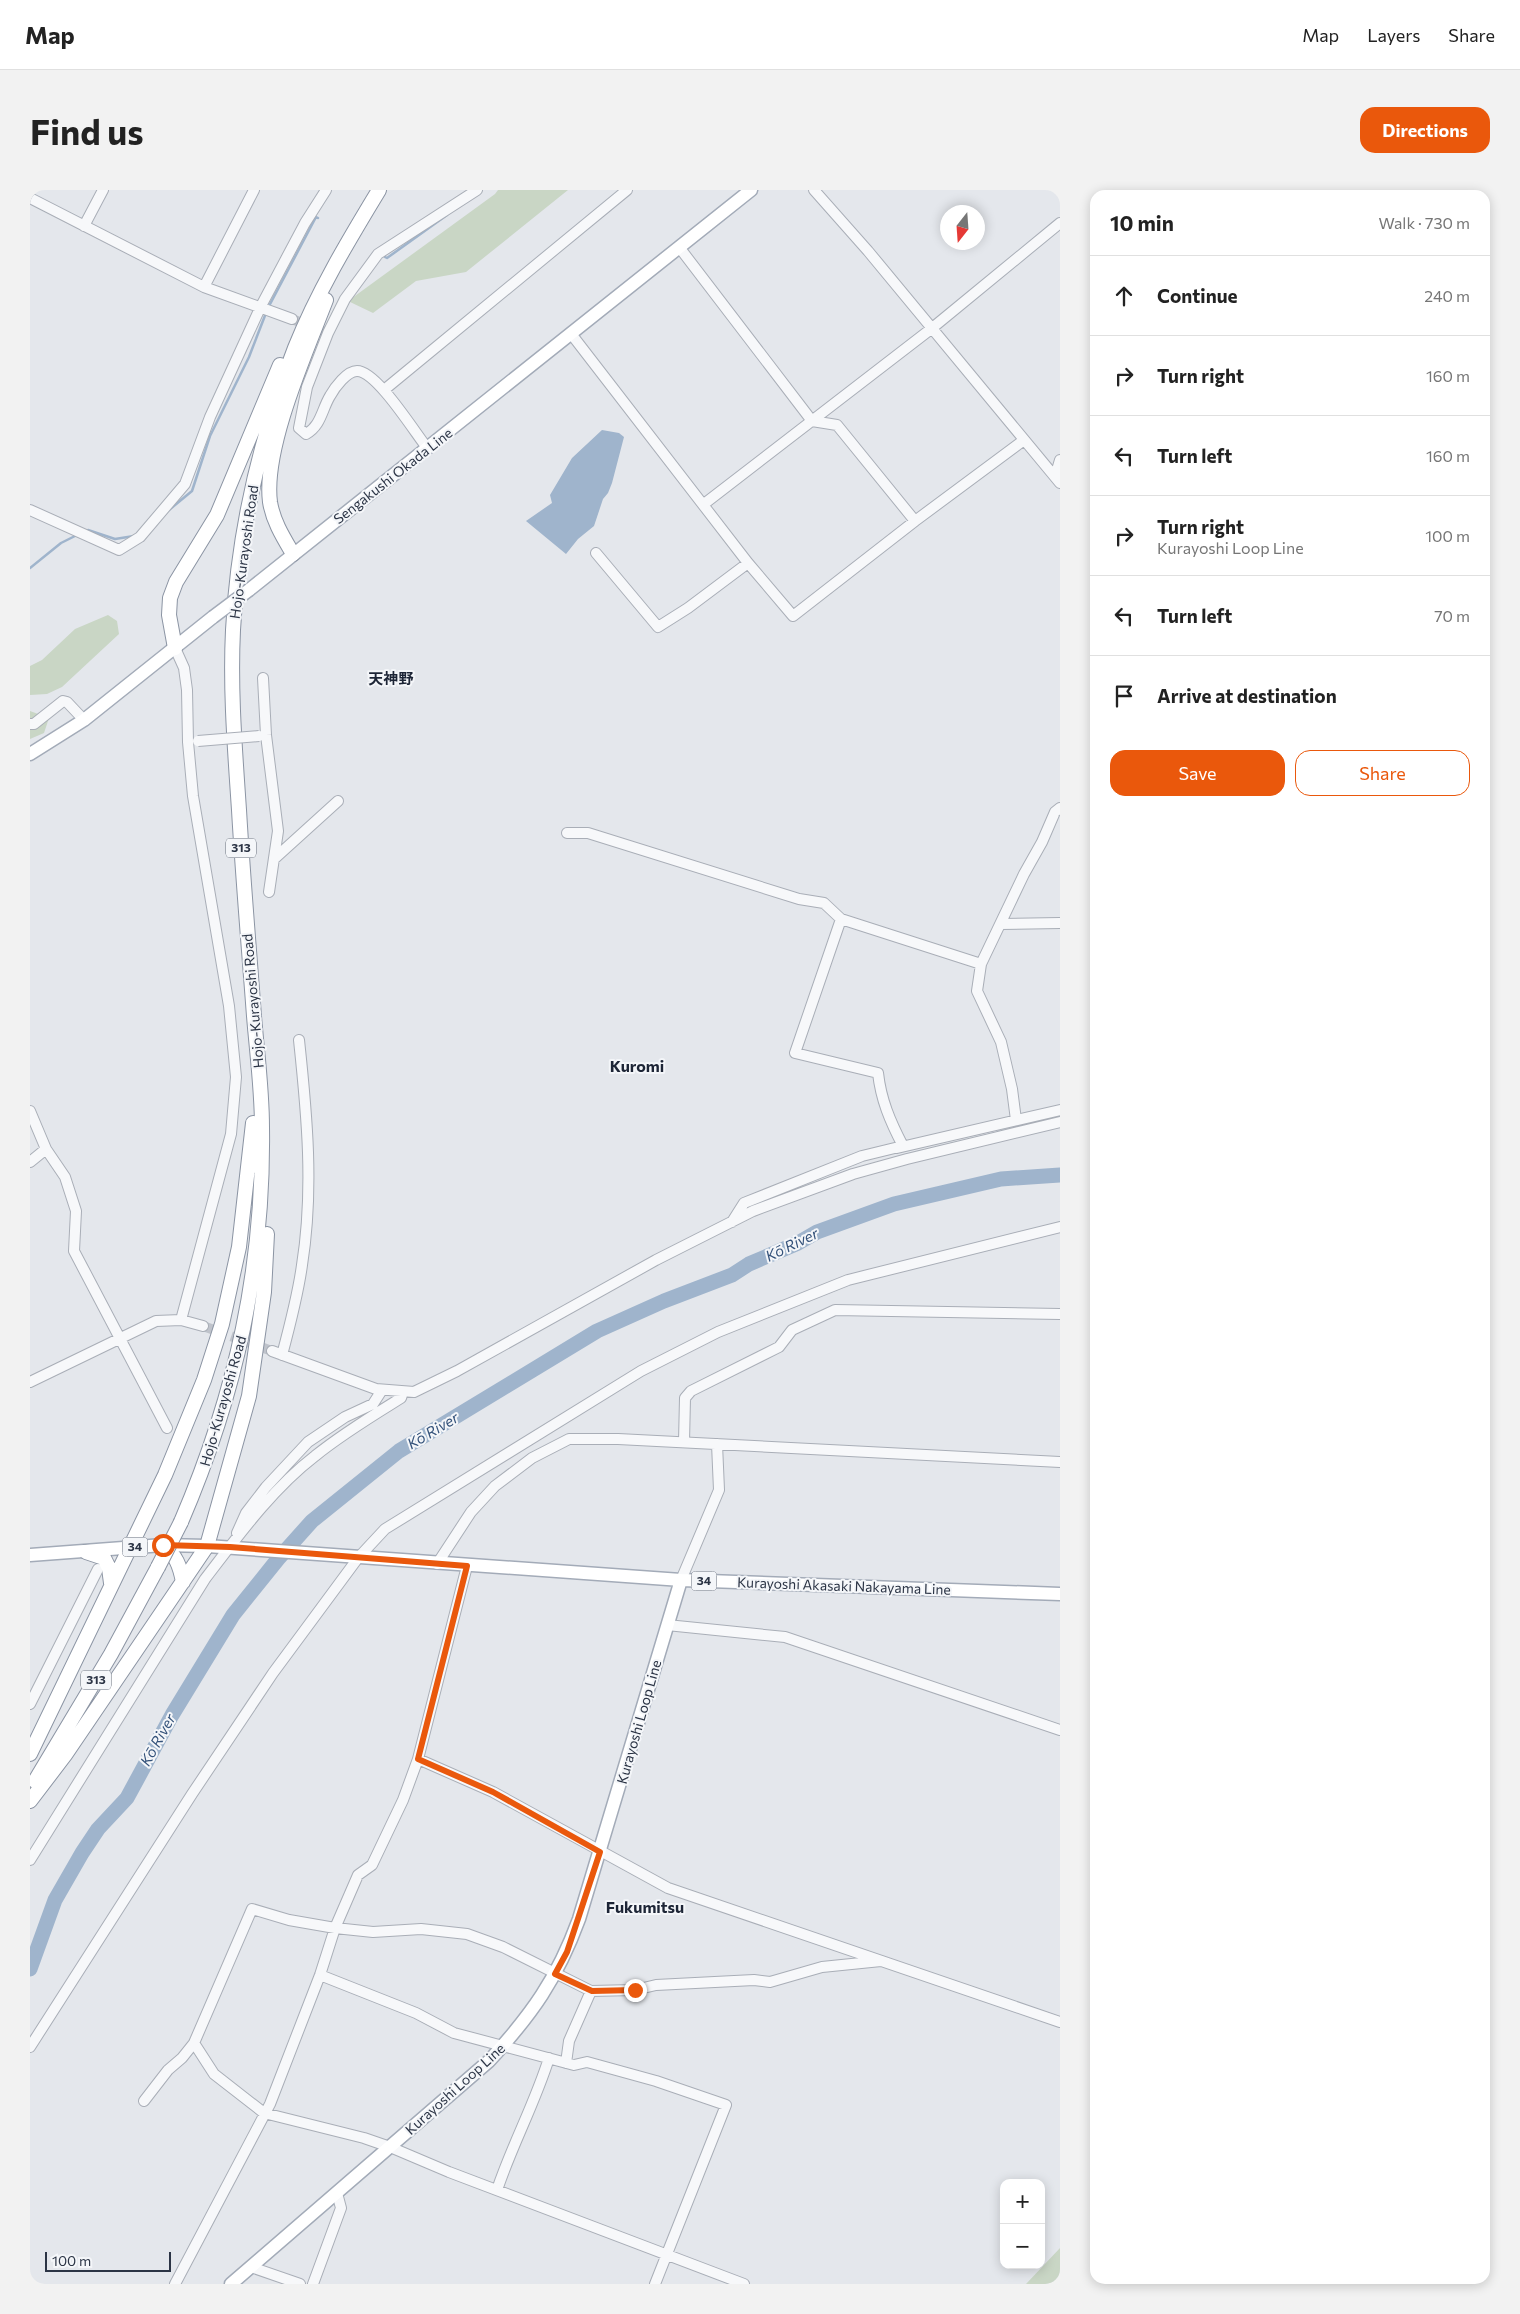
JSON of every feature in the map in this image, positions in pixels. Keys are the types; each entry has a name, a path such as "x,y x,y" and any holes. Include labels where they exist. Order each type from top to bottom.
{"highway":[{"name":"Hojo-Kurayoshi Road","path":"258,1124 227,748 226,626 235,539 260,429 288,345 316,281 371,190"},
{"name":"Hojo-Kurayoshi Road","path":"30,1790 111,1654 203,1472 220,1423 244,1328 258,1236 258,1124 233,713 233,644 238,580 254,482 270,423 295,348 320,292 379,190"},
{"path":"294,554 274,520 270,503 270,470 290,395 345,248"},
{"path":"175,648 169,615 170,598 176,582 218,515 288,345"},
{"path":"30,1801 65,1755 207,1546 249,1396 264,1292 270,1182 258,1124"},
{"path":"30,1754 186,1428 222,1324 239,1247 258,1124"},
{"path":"163,1545 173,1553 180,1568 183,1582"},
{"path":"86,1552 104,1558 110,1568 112,1583"},
{"name":"Hojo-Kurayoshi Road","path":"30,1777 154,1566"}],"main road":[{"name":"Sengakushi Okada Line","path":"30,754 84,720 428,449 752,190"},
{"name":"Kurayoshi Akasaki Nakayama Line","path":"30,1555 163,1545 235,1547 354,1558 681,1580 1060,1594"},
{"name":"Kurayoshi Loop Line","path":"230,2284 489,2061 536,2005 567,1952 600,1852 681,1580"}],"street":[{"path":"84,226 103,190"},
{"path":"204,287 254,190"},
{"path":"30,510 119,550 140,536 185,484 210,417 261,306 305,223 326,190"},
{"path":"428,449 384,390 366,373 356,371 349,373 330,395 314,430 306,434 299,428 307,387 325,332 345,299 378,254 477,190"},
{"path":"384,390 627,190"},
{"path":"814,190 868,251 1057,480"},
{"path":"30,198 204,287 261,306 292,319"},
{"path":"704,504 931,329 1060,223"},
{"path":"679,247 812,421 837,425 915,522"},
{"path":"572,334 748,563 794,616 1024,440"},
{"path":"1057,480 1060,460"},
{"path":"596,553 658,627 688,608 748,563"},
{"path":"175,648 184,668 193,742 193,796 229,1006 236,1078 231,1134 181,1320"},
{"path":"263,678 263,736 278,831 269,892"},
{"path":"30,724 34,724 63,701 67,702 84,720"},
{"path":"193,742 263,736"},
{"path":"274,859 338,801"},
{"path":"1016,1120 1012,1090 1001,1042 977,992 981,964 1024,874 1056,812 1060,808"},
{"path":"566,832 588,833 800,899 824,904 841,919 981,964"},
{"path":"841,919 795,1053 878,1072 880,1093 889,1119 902,1146"},
{"path":"1001,924 1060,923"},
{"path":"282,1354 302,1264 306,1219 308,1170 307,1116 298,1040"},
{"path":"732,1222 744,1203 862,1156 1060,1110"},
{"path":"30,1111 46,1149 65,1177 76,1211 74,1252 121,1337 167,1428"},
{"path":"272,1351 352,1381 382,1390 414,1392 457,1371 656,1260 732,1222 795,1195 907,1159 1060,1122"},
{"path":"844,1178 864,1163 902,1146"},
{"path":"30,1162 46,1149"},
{"path":"30,2047 192,1794 273,1672 354,1558 385,1529 641,1370 718,1332 848,1280 1060,1227"},
{"path":"684,1442 685,1398 690,1391 779,1347 792,1330 835,1310 1060,1314"},
{"path":"30,1382 156,1321 181,1320 203,1326"},
{"path":"235,1547 246,1514 266,1487 308,1442 345,1417 373,1404 382,1390"},
{"path":"30,1860 205,1579 235,1547 277,1491 314,1456 401,1398 403,1392"},
{"path":"437,1564 471,1512 495,1486 532,1458 554,1446 576,1438 1060,1462"},
{"path":"681,1580 719,1490 717,1444"},
{"path":"175,2284 270,2104 320,1975 335,1928 358,1875 372,1865 403,1800 418,1759 467,1566"},
{"path":"30,1704 98,1569"},
{"path":"667,1625 785,1637 1060,1730"},
{"path":"418,1759 493,1792 668,1888 1060,2022"},
{"path":"144,2101 194,2043 252,1908 289,1920 335,1928 373,1932 421,1929 467,1934 503,1947 592,1991 635,1990 656,1985 754,1980 770,1982 822,1967 881,1961"},
{"path":"320,1975 416,2014 454,2033 574,2065 588,2062 656,2081 726,2105 655,2284"},
{"path":"566,2063 569,2041 592,1991"},
{"path":"194,2043 214,2074 264,2113 364,2138 744,2284"},
{"path":"497,2190 506,2163 543,2078 549,2058"},
{"path":"313,2284 341,2208 337,2193"},
{"path":"251,2267 300,2284"}],"green space":[{"path":"498,190 568,190 466,272 416,281 373,313 348,301 495,194"},
{"path":"108,615 117,621 119,634 62,687 47,694 30,695 30,666 42,660 75,629"},
{"path":"30,711 49,718 44,733 30,739"},
{"path":"1060,2248 1060,2284 1026,2284 1040,2269 1045,2269 1045,2264"}],"water":[{"path":"602,430 619,433 624,437 612,483 603,499 594,526 578,539 566,554 526,521 552,503 550,495 572,458"}],"waterway":[{"path":"385,257 387,258 447,215"},
{"path":"268,308 316,217 318,218"},
{"path":"169,510 192,491 210,436 249,357 266,313"},
{"path":"84,532 88,530 115,539 134,536"},
{"path":"30,568 61,543 77,535"},
{"name":"Kō River","path":"30,1969 55,1900 98,1829 127,1798 172,1715 233,1615 278,1559 312,1521 399,1451 597,1331 664,1301 732,1275 749,1264 798,1243 817,1232 894,1204 1001,1179 1060,1175"}],"tunnel":[{"path":"292,319 323,331"},
{"path":"203,1326 272,1351"}],"district":[{"name":"天神野","path":"391,679"},
{"name":"Kuromi","path":"637,1066"},
{"name":"Fukumitsu","path":"645,1907"}],"route":[{"path":"163,1545 230,1547 467,1566 418,1759 493,1792 600,1852 567,1952 555,1974 592,1991 635,1990"}]}
